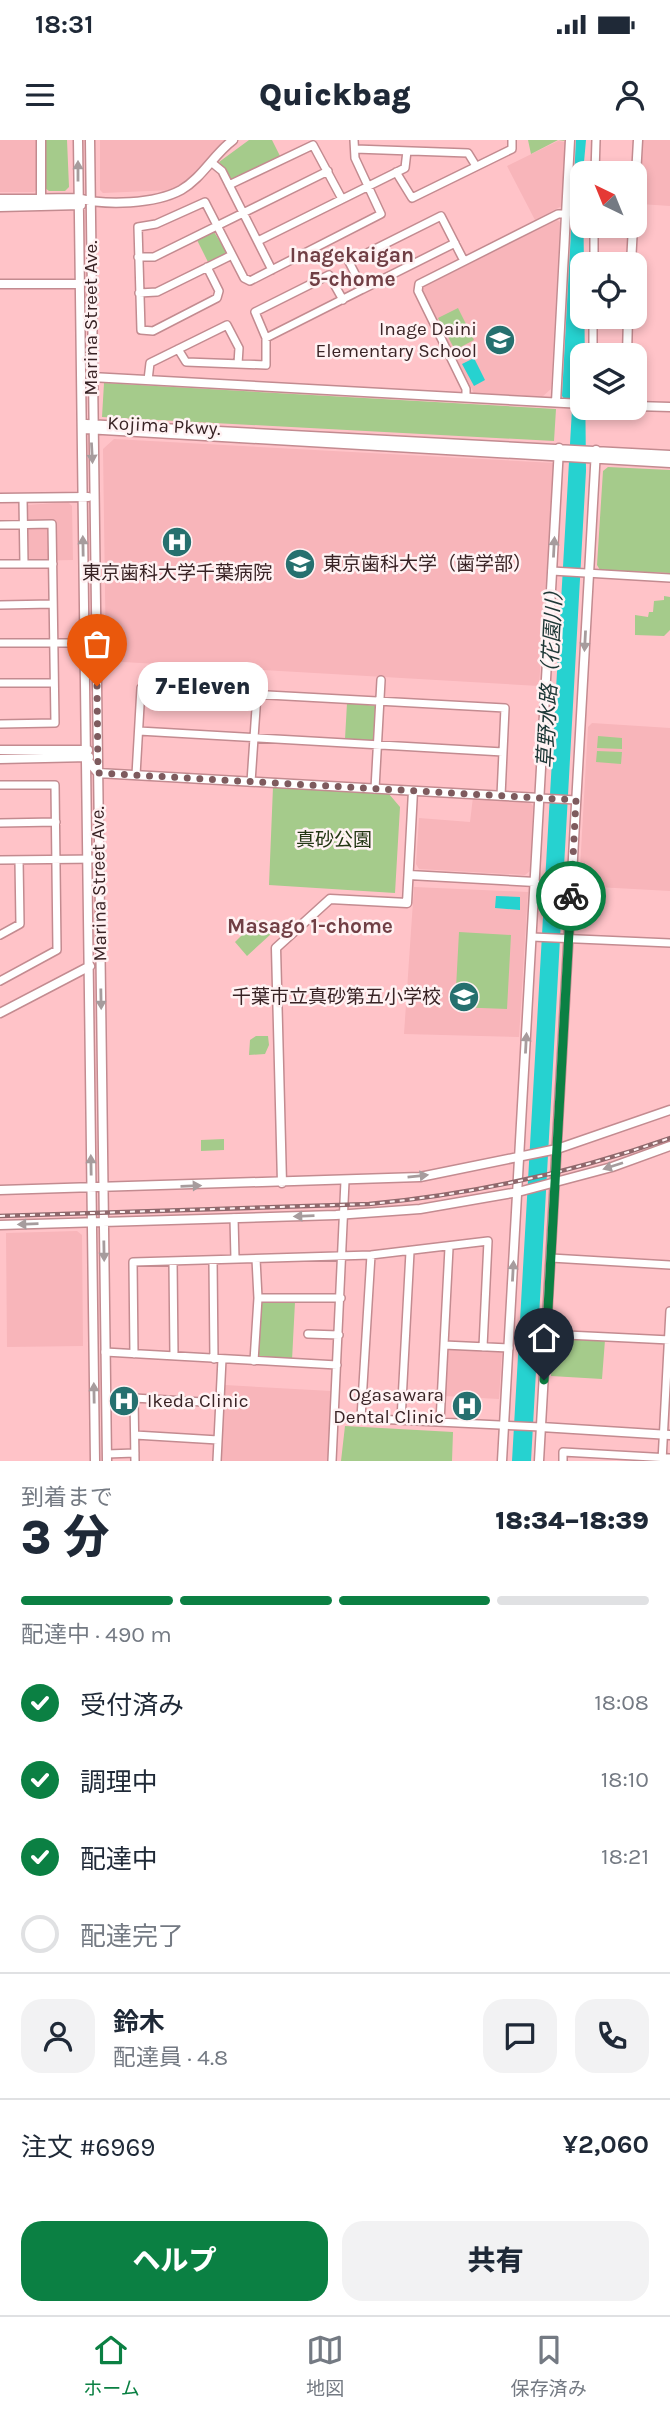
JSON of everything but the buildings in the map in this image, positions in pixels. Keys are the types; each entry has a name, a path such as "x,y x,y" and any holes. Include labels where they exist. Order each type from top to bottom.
{"street":[{"path":"41,140 41,198"},
{"name":"Marina Street Ave.","path":"78,140 95,1461"},
{"name":"Marina Street Ave.","path":"90,140 91,427 107,1457"},
{"path":"0,207 148,200 169,195 182,190 233,140"},
{"path":"207,267 219,291 217,298 153,331 139,327 140,225 156,224 201,202 207,206 247,281 379,216 381,210 355,158 354,140"},
{"path":"396,172 409,198 512,149 512,140"},
{"path":"558,402 570,140"},
{"path":"595,161 596,140"},
{"path":"637,161 638,140"},
{"path":"229,185 309,145 316,147 342,199"},
{"path":"355,149 468,153 476,166"},
{"path":"258,241 396,172 407,165 407,151"},
{"path":"211,162 222,172 271,270"},
{"path":"138,257 155,257 328,171"},
{"path":"0,199 41,198 78,202"},
{"path":"466,397 466,389 418,291 419,284 558,214 566,214"},
{"path":"363,289 349,262 441,216 464,261"},
{"path":"266,338 455,243"},
{"path":"139,293 157,292 232,255"},
{"path":"178,349 186,362 266,365 266,338 255,312 329,275 342,300"},
{"path":"0,284 80,284"},
{"path":"148,380 150,363 227,325 239,348 238,364"},
{"path":"91,377 570,403"},
{"path":"647,406 670,407"},
{"name":"Kojima Pkwy.","path":"80,427 596,454"},
{"path":"502,1461 559,452"},
{"path":"596,454 670,455"},
{"path":"596,454 670,463"},
{"path":"539,1461 596,454"},
{"path":"0,498 94,497"},
{"path":"23,498 24,564"},
{"path":"0,525 52,524 55,723 0,723"},
{"path":"0,564 52,564"},
{"path":"552,572 670,578"},
{"path":"0,605 53,604"},
{"path":"0,643 96,643"},
{"path":"375,789 381,680"},
{"path":"0,683 54,683"},
{"path":"136,775 141,688 505,708 501,796"},
{"path":"251,782 257,694"},
{"path":"139,731 503,752"},
{"path":"0,750 86,754"},
{"path":"0,759 98,753"},
{"path":"86,754 98,773 576,800"},
{"path":"0,785 55,785 57,950 0,981"},
{"path":"282,1182 276,948 330,899 407,903 413,791"},
{"path":"0,823 55,822"},
{"path":"0,860 98,859"},
{"path":"0,935 20,924 19,860"},
{"path":"409,874 535,882"},
{"path":"532,937 670,943"},
{"path":"0,1013 88,966 100,966"},
{"path":"0,1190 419,1177 520,1159 670,1110"},
{"path":"0,1225 345,1214 420,1209 555,1183 612,1167 670,1146"},
{"path":"332,1461 345,1181"},
{"path":"234,1218 235,1259"},
{"path":"134,1354 133,1262 371,1255 449,1248 488,1241 483,1347"},
{"path":"440,1422 449,1248"},
{"path":"401,1420 410,1252"},
{"path":"361,1418 371,1255"},
{"path":"551,1258 670,1265"},
{"path":"254,1361 258,1298 256,1259"},
{"path":"213,1260 220,1403 217,1461"},
{"path":"173,1261 174,1356"},
{"path":"258,1298 341,1298"},
{"path":"563,1461 563,1452 665,1459 670,1311"},
{"path":"308,1334 339,1335"},
{"path":"546,1334 669,1340"},
{"path":"444,1345 509,1348"},
{"path":"105,1352 337,1365"},
{"path":"107,1457 135,1457 134,1398 220,1403"},
{"path":"334,1417 667,1435"},
{"path":"135,1435 218,1440"}],"shaded area":[{"path":"0,140 37,140 38,188 34,192 0,192"},
{"path":"100,140 227,140 192,176 172,190 103,193 100,190"},
{"path":"643,140 670,140 670,206 648,205 648,161 642,161"},
{"path":"558,141 565,142 562,206 535,220 507,166"},
{"name":"Inage Daini Elementary School","path":"557,220 560,222 551,389 542,397 474,393 422,291 424,286"},
{"path":"114,439 554,463 539,686 106,661 103,449"},
{"path":"68,502 72,506 73,560 29,561 27,505"},
{"path":"592,723 670,728 670,891 579,886 588,727"},
{"path":"473,797 529,801 533,806 530,871 525,875 419,869 416,864 419,818 470,822"},
{"name":"千葉市立真砂第五小学校","path":"414,887 528,892 519,1037 404,1034"},
{"path":"77,1231 82,1235 83,1346 7,1347 6,1233"},
{"path":"449,1348 502,1351 499,1399 444,1396"},
{"path":"225,1385 331,1391 328,1461 220,1461"}],"green space":[{"path":"45,140 67,140 69,187 65,191 49,191 45,188"},
{"path":"249,140 272,140 280,156 231,181 219,162"},
{"path":"528,140 558,140 531,154"},
{"path":"214,232 227,252 209,264 197,240"},
{"path":"458,308 474,340 455,350 438,318"},
{"path":"104,383 556,409 554,441 102,417"},
{"path":"608,467 670,470 670,573 600,570 597,565 603,471"},
{"path":"664,596 670,597 670,630 664,636 635,635 635,615 648,617 649,612 653,612 654,601 664,600"},
{"path":"347,703 377,706 373,741 345,739"},
{"path":"598,736 622,738 622,749 597,748"},
{"path":"597,751 622,752 621,764 596,762"},
{"name":"真砂公園","path":"273,787 389,794 400,807 395,893 269,885"},
{"path":"257,920 271,934 247,956 235,942"},
{"path":"459,932 511,935 507,1009 455,1007"},
{"path":"256,1036 268,1036 269,1045 265,1054 249,1055 250,1040"},
{"path":"224,1139 224,1150 201,1151 201,1140"},
{"path":"262,1301 295,1302 292,1360 257,1356"},
{"path":"553,1337 605,1340 602,1379 551,1376"},
{"path":"345,1426 453,1432 452,1461 341,1461"}],"water":[{"path":"576,140 586,140 584,161 575,161"},
{"path":"571,238 584,238 584,252 570,252 570,329 585,329 585,343 570,343 570,406 562,396"},
{"path":"474,358 485,380 474,386 462,364"},
{"path":"571,420 585,420 586,471 531,1461 512,1461"},
{"path":"496,896 520,897 520,910 495,908"}],"railway":[{"path":"0,1216 369,1204 408,1200 559,1172 670,1138"}],"way so far":[{"path":"97,686 98,773 576,800 571,896"}],"place":[{"name":"Inage Daini Elementary School","path":"500,340"},
{"name":"東京歯科大学千葉病院","path":"177,542"},
{"name":"東京歯科大学（歯学部）","path":"300,564"},
{"name":"7-Eleven","path":"97,686"},
{"name":"千葉市立真砂第五小学校","path":"464,997"},
{"name":"Ikeda Clinic","path":"124,1401"},
{"name":"Ogasawara Dental Clinic","path":"467,1406"}],"district":[{"name":"Inagekaigan 5-chome","path":"352,267"},
{"name":"Masago 1-chome","path":"310,926"}],"route":[{"path":"544,1380 571,896"}],"water label":[{"name":"草野水路（花園川）","path":"550,674"}]}
